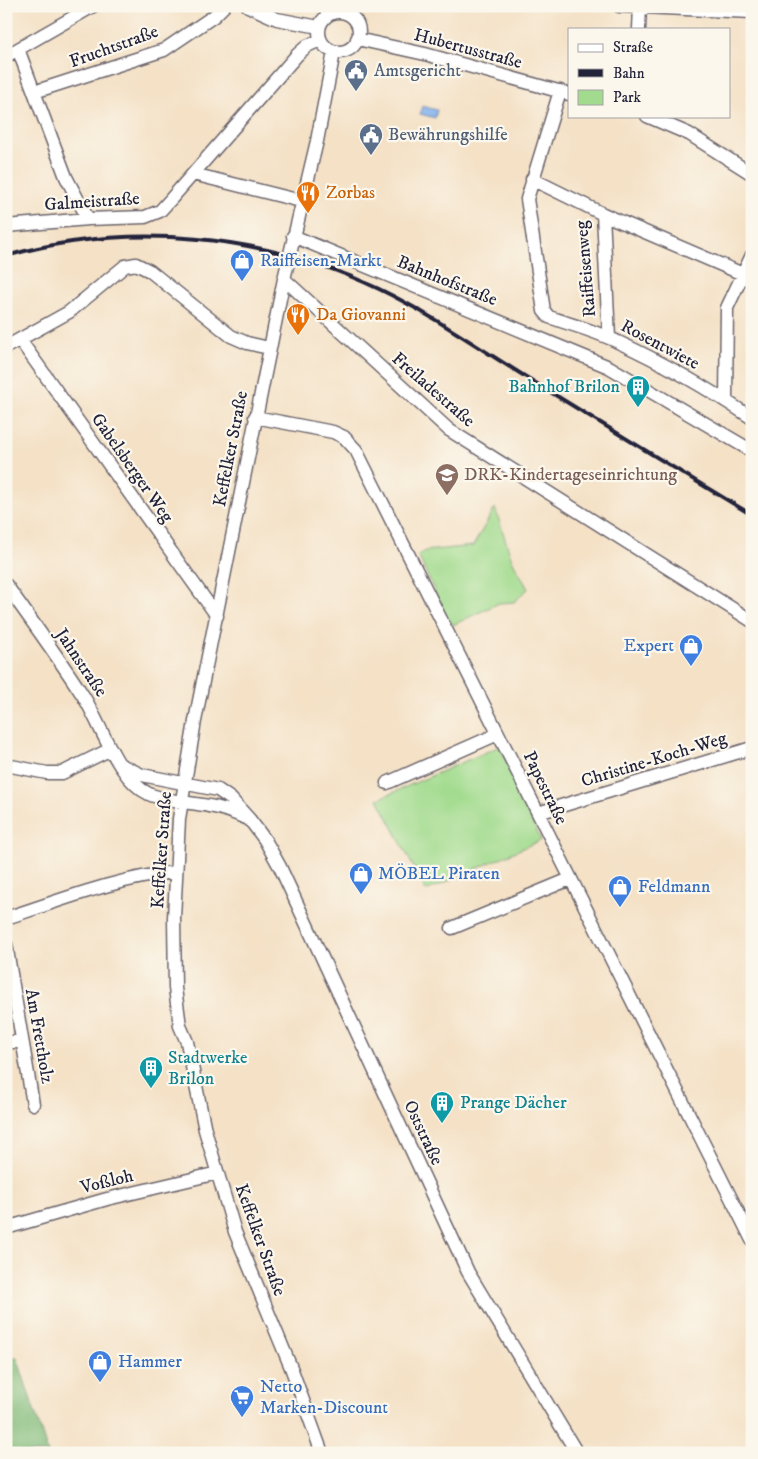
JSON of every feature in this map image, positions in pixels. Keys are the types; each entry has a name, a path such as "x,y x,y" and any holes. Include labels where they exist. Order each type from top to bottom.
{"street":[{"path":"6,56 93,6"},
{"name":"Fruchtstraße","path":"34,92 164,50 214,16 224,6"},
{"path":"248,6 277,19 320,34"},
{"path":"619,6 752,12"},
{"path":"639,28 640,7"},
{"path":"353,11 358,26 357,39 346,50 334,52 327,49 320,34 323,20 330,14 353,11"},
{"name":"Galmeistraße","path":"6,226 88,219 133,218 154,214 164,208 304,48 320,34"},
{"name":"Hubertusstraße","path":"357,39 425,54 565,92"},
{"path":"18,49 70,186 88,219"},
{"path":"293,236 317,141 334,52"},
{"path":"532,179 565,92"},
{"path":"652,118 690,134 752,174"},
{"path":"193,174 301,201"},
{"name":"Raiffeisenweg","path":"532,179 602,214 609,338"},
{"name":"Rosentwiete","path":"532,179 528,205 541,305 546,314 609,338 726,401 752,418"},
{"path":"602,214 747,276"},
{"name":"Keffelker Straße","path":"293,236 255,417 184,783 175,872 176,997 180,1026 187,1042 196,1093 235,1232 292,1370 322,1453"},
{"name":"Bahnhofstraße","path":"293,236 596,362 651,390 752,451"},
{"path":"726,401 727,308 747,276 752,255"},
{"path":"6,347 70,312 125,266 136,264 150,271 231,336 247,343 270,348"},
{"name":"Freiladestraße","path":"284,279 449,430 752,621"},
{"name":"Gabelsberger Weg","path":"20,340 217,616"},
{"name":"Papestraße","path":"255,417 333,432 344,437 353,445 752,1240"},
{"name":"Jahnstraße","path":"6,585 83,696 100,724 111,749 134,783 148,794 182,802"},
{"path":"387,783 498,734"},
{"name":"Christine-Koch-Weg","path":"538,813 752,748"},
{"path":"6,765 48,773 62,772 111,749"},
{"path":"121,765 142,775 184,783"},
{"name":"Oststraße","path":"184,783 218,790 231,799 250,820 280,867 468,1272 577,1453"},
{"path":"182,802 224,809 250,820"},
{"path":"6,918 123,881 146,875 175,872"},
{"path":"452,928 570,879"},
{"name":"Am Frettholz","path":"6,944 32,1104"},
{"path":"6,1042 21,1042"},
{"name":"Voßloh","path":"6,1228 107,1199 218,1173"}],"green space":[{"path":"495,508 512,560 528,589 514,602 499,603 453,625 451,621 448,621 418,555 425,551 473,546"},
{"path":"500,746 519,789 517,791 541,840 426,891 378,799"},
{"path":"17,1357 48,1453 6,1453 6,1358"}],"water":[{"path":"422,106 437,110 435,118 420,114"}],"railway":[{"path":"6,256 53,245 100,239 148,237 196,239 243,245 290,256 335,270 379,289 419,310 752,515"}],"place":[{"name":"Amtsgericht","path":"356,92"},
{"name":"Bewährungshilfe","path":"371,156"},
{"name":"Zorbas","path":"308,214"},
{"name":"Raiffeisen-Markt","path":"242,282"},
{"name":"Da Giovanni","path":"298,336"},
{"name":"Bahnhof Brilon","path":"638,408"},
{"name":"DRK-Kindertageseinrichtung","path":"447,496"},
{"name":"Expert","path":"691,667"},
{"name":"MÖBEL Piraten","path":"361,895"},
{"name":"Feldmann","path":"620,908"},
{"name":"Stadtwerke Brilon","path":"151,1089"},
{"name":"Prange Dächer","path":"442,1124"},
{"name":"Hammer","path":"100,1383"},
{"name":"Netto Marken-Discount","path":"242,1418"}]}
